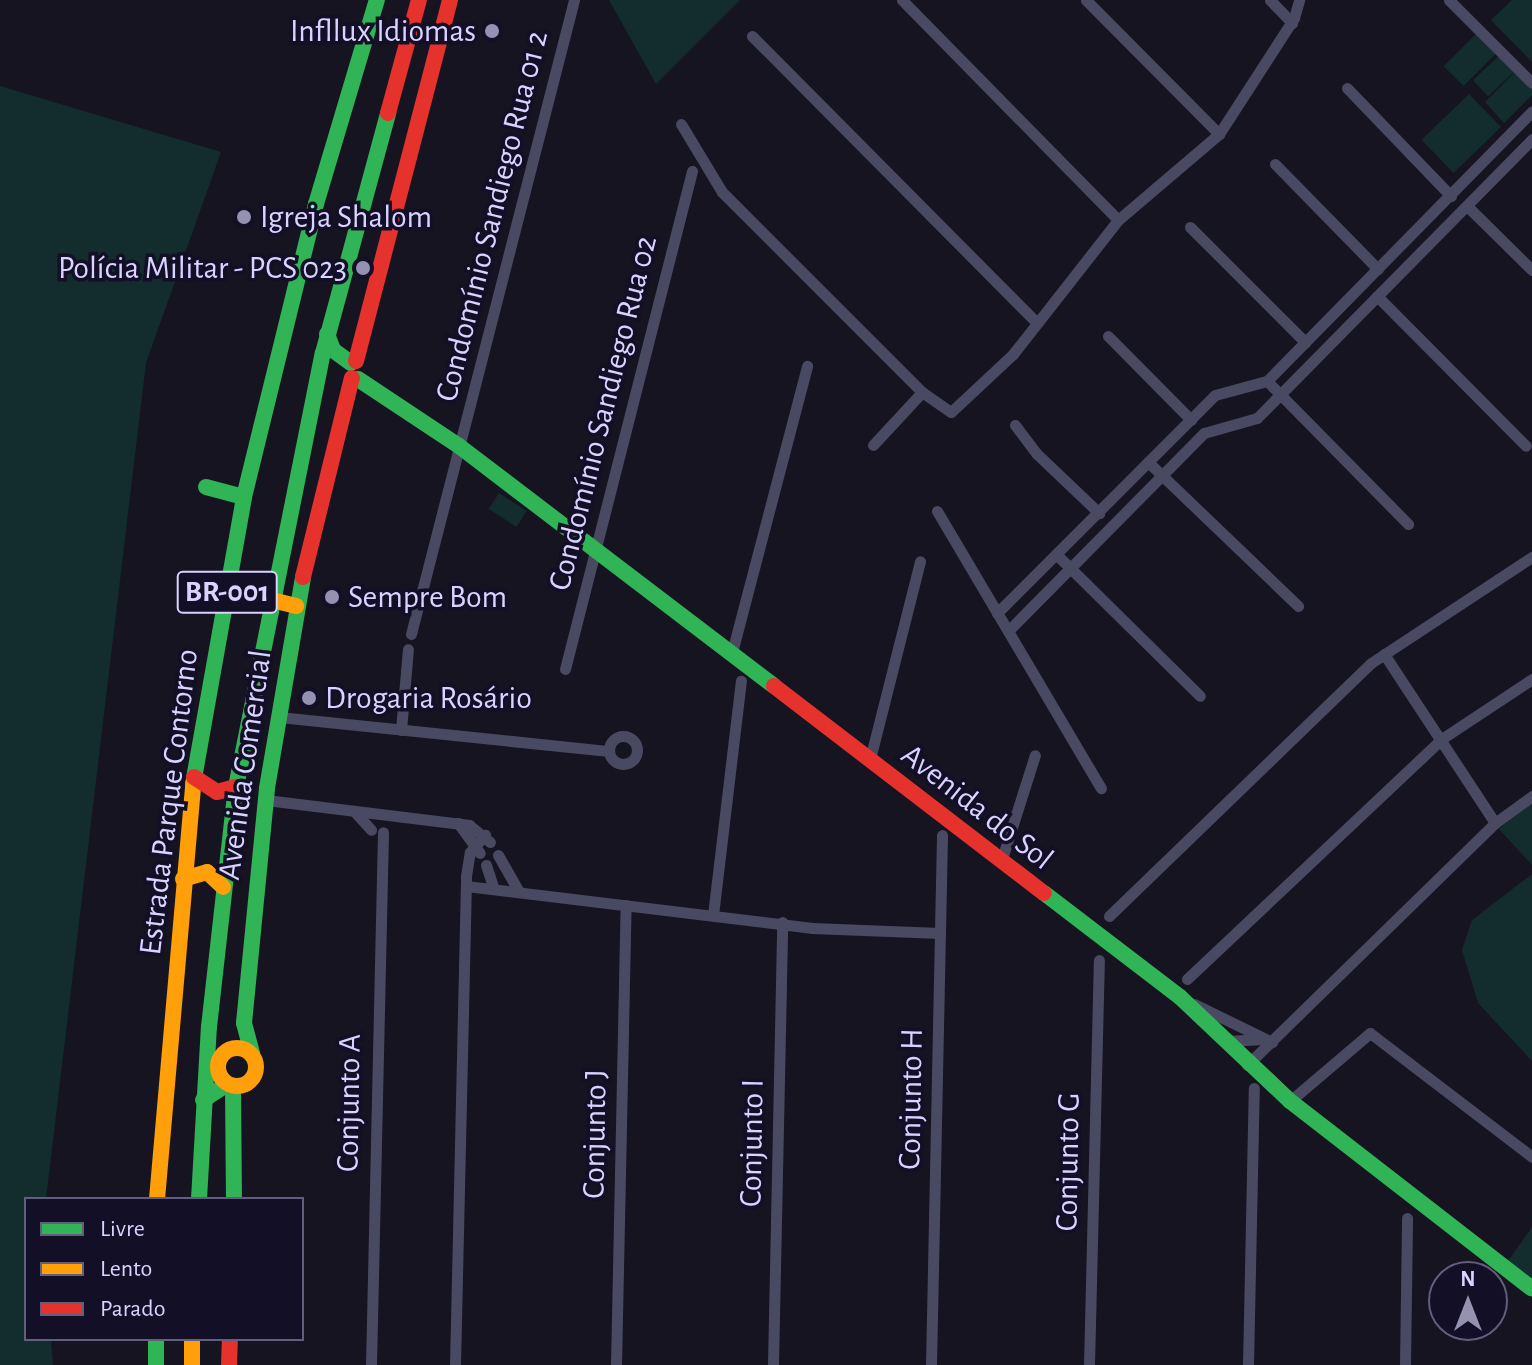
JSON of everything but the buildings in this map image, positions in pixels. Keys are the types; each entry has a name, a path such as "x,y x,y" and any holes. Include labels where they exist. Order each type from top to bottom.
{"main road":[{"name":"Estrada Parque Contorno","path":"157,1197 194,777 244,497 316,204 377,0"},
{"name":"Estrada Parque Contorno","path":"199,1197 209,1027 236,787 327,334 419,0"},
{"name":"Avenida Comercial","path":"234,1197 235,1087 220,1064 238,1048 244,1023 266,800 296,606 450,0"},
{"name":"Avenida do Sol","path":"327,334 333,350 357,373 459,446 1180,997 1247,1065 1290,1101 1532,1289"},
{"path":"319,370 357,373"},
{"path":"206,487 244,497"},
{"path":"272,600 296,606"},
{"path":"194,777 217,792 236,787"},
{"path":"183,879 207,872 223,887"},
{"path":"209,1027 238,1048"},
{"name":"Avenida Comercial","path":"235,1087 253,1073 238,1048"},
{"path":"203,1100 235,1087"},
{"path":"156,1341 156,1365"},
{"path":"192,1341 192,1365"},
{"path":"229,1365 230,1341"},
{"path":"166,1365 184,1365"}],"street":[{"name":"Condomínio Sandiego Rua 01 2","path":"411,634 574,0"},
{"path":"902,0 1118,220"},
{"path":"1086,0 1219,134"},
{"path":"1273,0 1290,20"},
{"path":"1290,20 1291,0"},
{"path":"681,124 722,192 922,392 943,411 956,411 1013,354 1118,220 1219,134 1290,20 1299,0"},
{"path":"1449,0 1532,83"},
{"path":"752,36 1036,322"},
{"path":"1347,88 1451,196"},
{"path":"997,613 1215,395 1267,381 1532,111"},
{"path":"1008,631 1209,430 1251,424 1532,139"},
{"path":"1275,164 1378,269"},
{"name":"Condomínio Sandiego Rua 02","path":"565,669 692,171"},
{"path":"1467,206 1532,270"},
{"path":"1190,227 1305,342"},
{"path":"1418,229 1430,242"},
{"path":"1377,296 1526,446"},
{"path":"1337,310 1350,323"},
{"path":"1108,336 1191,420"},
{"path":"731,656 807,366"},
{"path":"1267,381 1408,524"},
{"path":"873,445 922,392"},
{"path":"1015,425 1037,454 1099,513"},
{"path":"1148,462 1298,606"},
{"path":"937,511 1101,788"},
{"path":"1056,554 1200,696"},
{"path":"1109,916 1384,654 1532,557"},
{"path":"870,759 920,561"},
{"path":"401,730 408,649"},
{"path":"1384,654 1443,738 1495,823"},
{"path":"1187,979 1443,738 1532,679"},
{"path":"713,915 741,681"},
{"path":"279,717 609,751"},
{"path":"1001,862 1035,755"},
{"path":"1247,1065 1495,823 1532,796"},
{"path":"266,800 355,812 380,829 458,823 488,838 466,886 455,1365"},
{"path":"355,812 380,829"},
{"path":"458,823 480,854 494,889"},
{"name":"Conjunto A","path":"371,1365 380,829"},
{"name":"Conjunto H","path":"931,1365 942,835"},
{"path":"498,855 518,890"},
{"path":"466,886 800,924 940,929"},
{"name":"Conjunto J","path":"616,1365 626,905"},
{"name":"Conjunto I","path":"773,1365 782,922"},
{"name":"Conjunto G","path":"1089,1365 1099,960"},
{"path":"1180,997 1269,1041"},
{"path":"1220,1037 1232,1023"},
{"path":"1290,1101 1366,1033 1532,1157"},
{"path":"1220,1037 1269,1041"},
{"path":"1248,1365 1254,1088"},
{"path":"1405,1365 1407,1218"}],"green space":[{"path":"609,0 740,0 656,84"},
{"path":"1512,0 1532,0 1532,62 1491,20"},
{"path":"1477,33 1497,53 1464,86 1444,66"},
{"path":"1500,55 1515,71 1488,96 1473,80"},
{"path":"1516,71 1532,88 1532,95 1504,123 1485,102"},
{"path":"0,86 221,152 146,363 46,1197 24,1197 24,1341 51,1341 53,1365 0,1365"},
{"path":"1469,94 1501,127 1453,173 1422,140"},
{"path":"499,493 527,511 516,527 489,509"},
{"path":"1532,802 1532,865 1499,829"},
{"path":"1532,874 1532,1061 1478,1003 1462,950 1472,920"},
{"path":"1532,1227 1532,1279 1508,1261"}],"traffic: fast":[{"path":"193,784 244,497 316,204 377,0"},
{"path":"199,1197 209,1027 236,787 323,353 388,113"},
{"path":"327,334 333,350 351,363"},
{"path":"358,379 459,446 774,686"},
{"path":"206,487 244,497"},
{"path":"252,1053 244,1023 267,788 303,577"},
{"path":"1044,893 1180,997 1290,1101 1532,1289"},
{"path":"203,1100 226,1085"},
{"path":"233,1088 234,1197"},
{"path":"156,1341 156,1365"}],"traffic: slow":[{"path":"272,600 296,606"},
{"path":"157,1197 193,784"},
{"path":"183,879 207,872 223,887"},
{"path":"237,1048 251,1053 256,1067 251,1081 237,1086 223,1081 218,1067 223,1053 237,1048"},
{"path":"192,1341 192,1365"}],"traffic: jam":[{"path":"388,113 419,0"},
{"path":"356,361 450,0"},
{"path":"303,577 352,378"},
{"path":"774,686 1044,893"},
{"path":"194,777 217,792 236,787"},
{"path":"229,1365 230,1341"}],"place":[{"name":"Infllux Idiomas","path":"492,31"},
{"name":"Igreja Shalom","path":"244,217"},
{"name":"Polícia Militar - PCS 023","path":"363,268"},
{"name":"Sempre Bom","path":"332,597"},
{"name":"Drogaria Rosário","path":"309,698"}]}
